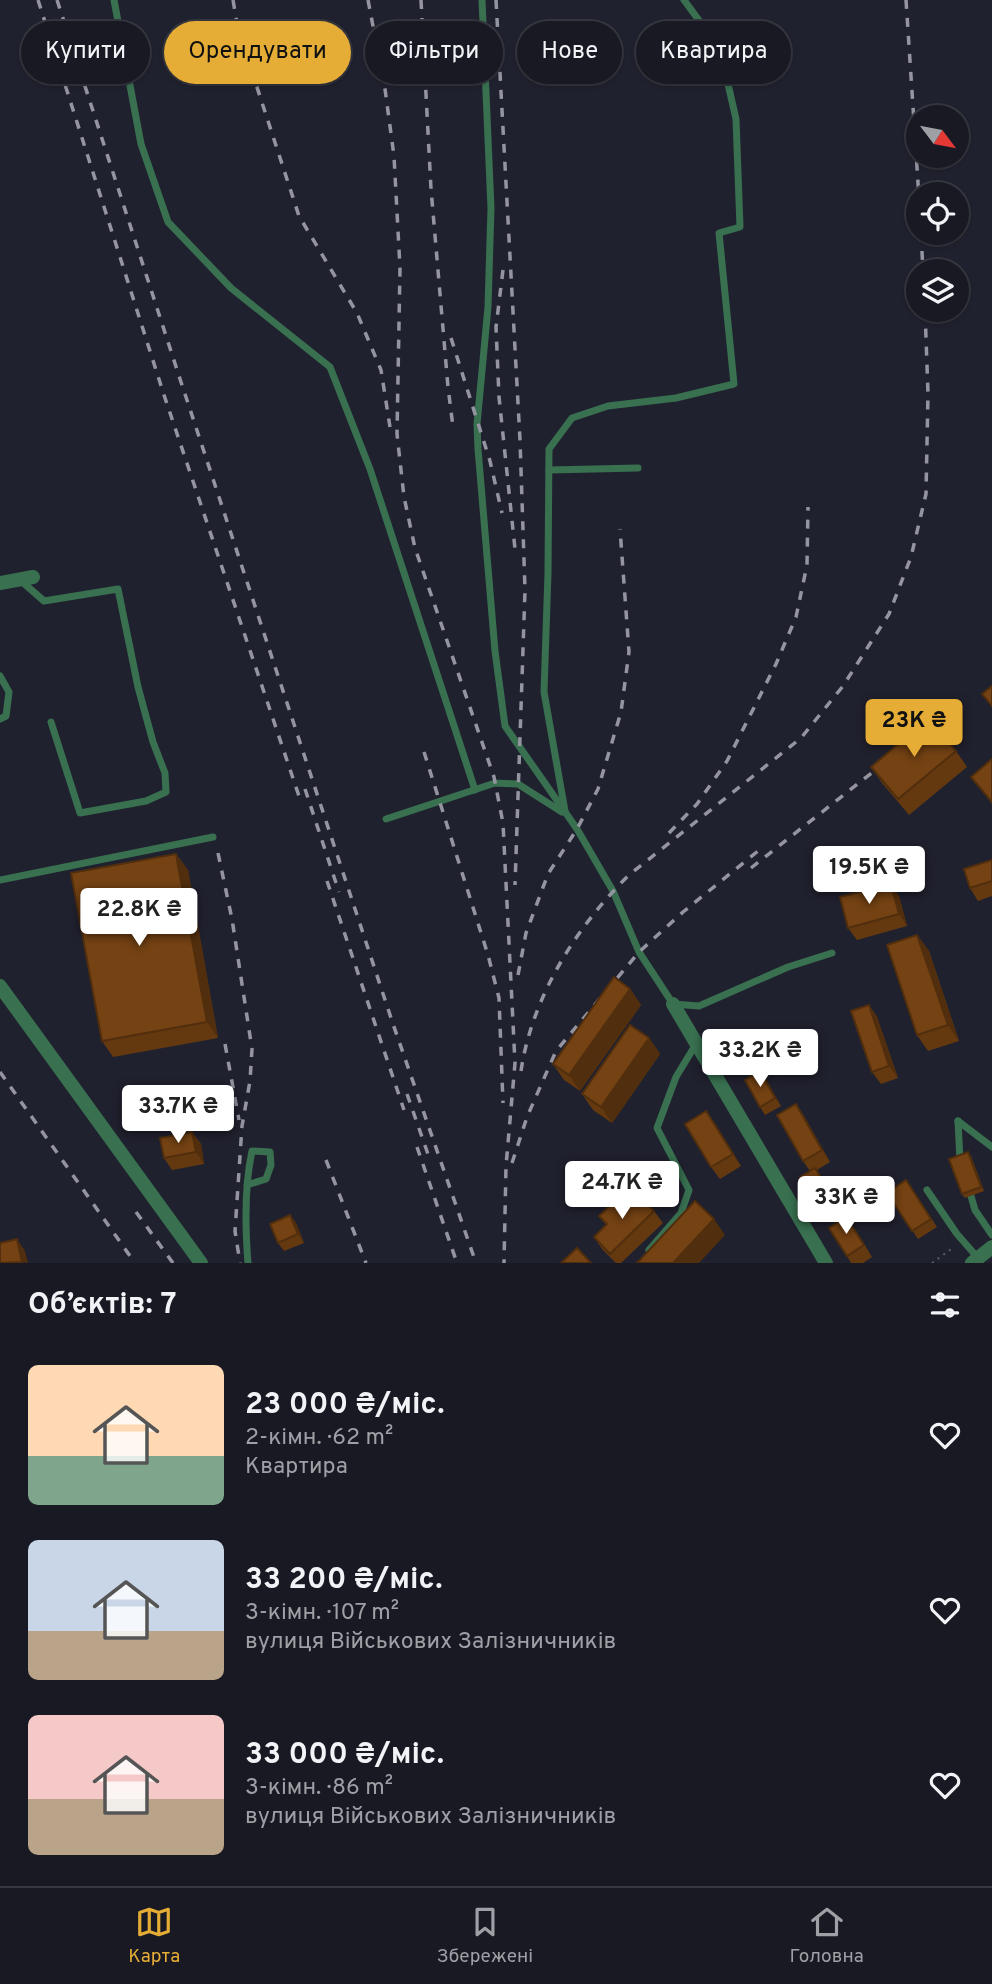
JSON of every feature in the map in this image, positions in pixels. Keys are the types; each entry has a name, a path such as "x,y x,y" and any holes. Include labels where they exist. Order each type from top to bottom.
{"street":[{"path":"0,583 26,578"},
{"path":"0,985 201,1263"},
{"path":"673,1004 826,1263"},
{"path":"975,1261 992,1247"}],"lane":[{"path":"114,0 141,144 168,222 232,288 330,367 370,469 475,790"},
{"path":"482,0 491,208 488,307 477,436 495,651 505,726 577,829 613,891 639,952 673,1004 699,1006 788,967 832,953"},
{"path":"565,814 544,692 549,449 572,418 608,406 676,398 734,384 719,233 740,227 736,119 720,49 684,0"},
{"path":"549,470 638,468"},
{"path":"26,578 44,601 118,589 138,687 153,742 165,773 166,792 146,801 80,813 51,722"},
{"path":"0,676 9,692 6,716 0,719"},
{"path":"386,819 495,783 518,784 565,814"},
{"path":"0,880 213,837"},
{"path":"640,1261 681,1213 689,1190 657,1128 676,1077 697,1043"},
{"path":"960,1160 958,1121 992,1147"},
{"path":"247,1185 266,1179 271,1165 270,1152 252,1151 247,1185 245,1203 248,1263"},
{"path":"927,1190 975,1261"},
{"path":"971,1196 975,1210 992,1235"}],"building":[{"path":"992,686 992,706 982,694"},
{"path":"929,718 956,751 898,799 871,767"},
{"path":"992,759 992,802 971,777"},
{"path":"176,854 207,1022 102,1041 71,873"},
{"path":"992,860 992,881 970,888 964,869"},
{"path":"891,884 899,914 848,928 840,897"},
{"path":"917,935 948,1025 917,1035 887,945"},
{"path":"614,977 630,989 569,1075 553,1064"},
{"path":"869,1005 889,1066 872,1072 851,1011"},
{"path":"630,1025 649,1038 601,1107 582,1094"},
{"path":"760,1071 775,1098 760,1107 745,1080"},
{"path":"796,1104 822,1150 803,1161 777,1115"},
{"path":"706,1111 733,1154 711,1167 685,1124"},
{"path":"192,1132 196,1152 164,1158 160,1138"},
{"path":"968,1152 981,1187 962,1194 949,1159"},
{"path":"815,1168 834,1199 818,1208 800,1177"},
{"path":"906,1180 931,1219 912,1231 887,1193"},
{"path":"622,1194 630,1202 638,1194 654,1211 610,1254 594,1237 607,1224 599,1216"},
{"path":"695,1201 714,1219 673,1263 637,1263"},
{"path":"290,1215 298,1234 278,1243 270,1224"},
{"path":"846,1217 864,1245 847,1256 829,1228"},
{"path":"17,1239 22,1262 0,1263 0,1243"},
{"path":"577,1248 591,1263 561,1263"}],"railway":[{"path":"38,0 164,395 301,802"},
{"path":"57,0 393,1024 476,1263"},
{"path":"233,0 238,29 299,216 357,313 381,370 390,427"},
{"path":"368,0 385,89 394,156 400,268 397,434 404,497 415,548 494,777 503,823 515,1063 506,1166 504,1263"},
{"path":"421,0 431,189 453,427"},
{"path":"496,0 520,440 525,590 515,885"},
{"path":"906,0 918,182"},
{"path":"922,245 922,259"},
{"path":"503,270 496,327 499,397 515,549"},
{"path":"521,1071 535,1016 546,990 574,940 591,917 629,875 801,738 843,686 889,614 911,557 926,494 928,393 925,322"},
{"path":"451,338 490,461 502,513"},
{"path":"669,833 697,804 727,761 776,664 796,617 807,565 808,507"},
{"path":"518,975 526,933 548,874 577,829 598,789 621,712 629,652 620,529"},
{"path":"424,752 499,998 503,1103"},
{"path":"751,868 888,760"},
{"path":"305,789 339,892"},
{"path":"512,1163 527,1117 556,1051 639,952 758,851"},
{"path":"218,853 232,919 252,1049 250,1081 242,1126 235,1231 240,1263"},
{"path":"327,881 404,1110"},
{"path":"225,1044 239,1120"},
{"path":"0,1072 135,1263"},
{"path":"407,1094 429,1157"},
{"path":"417,1147 457,1263"},
{"path":"326,1160 366,1263"},
{"path":"136,1212 173,1263"}]}
